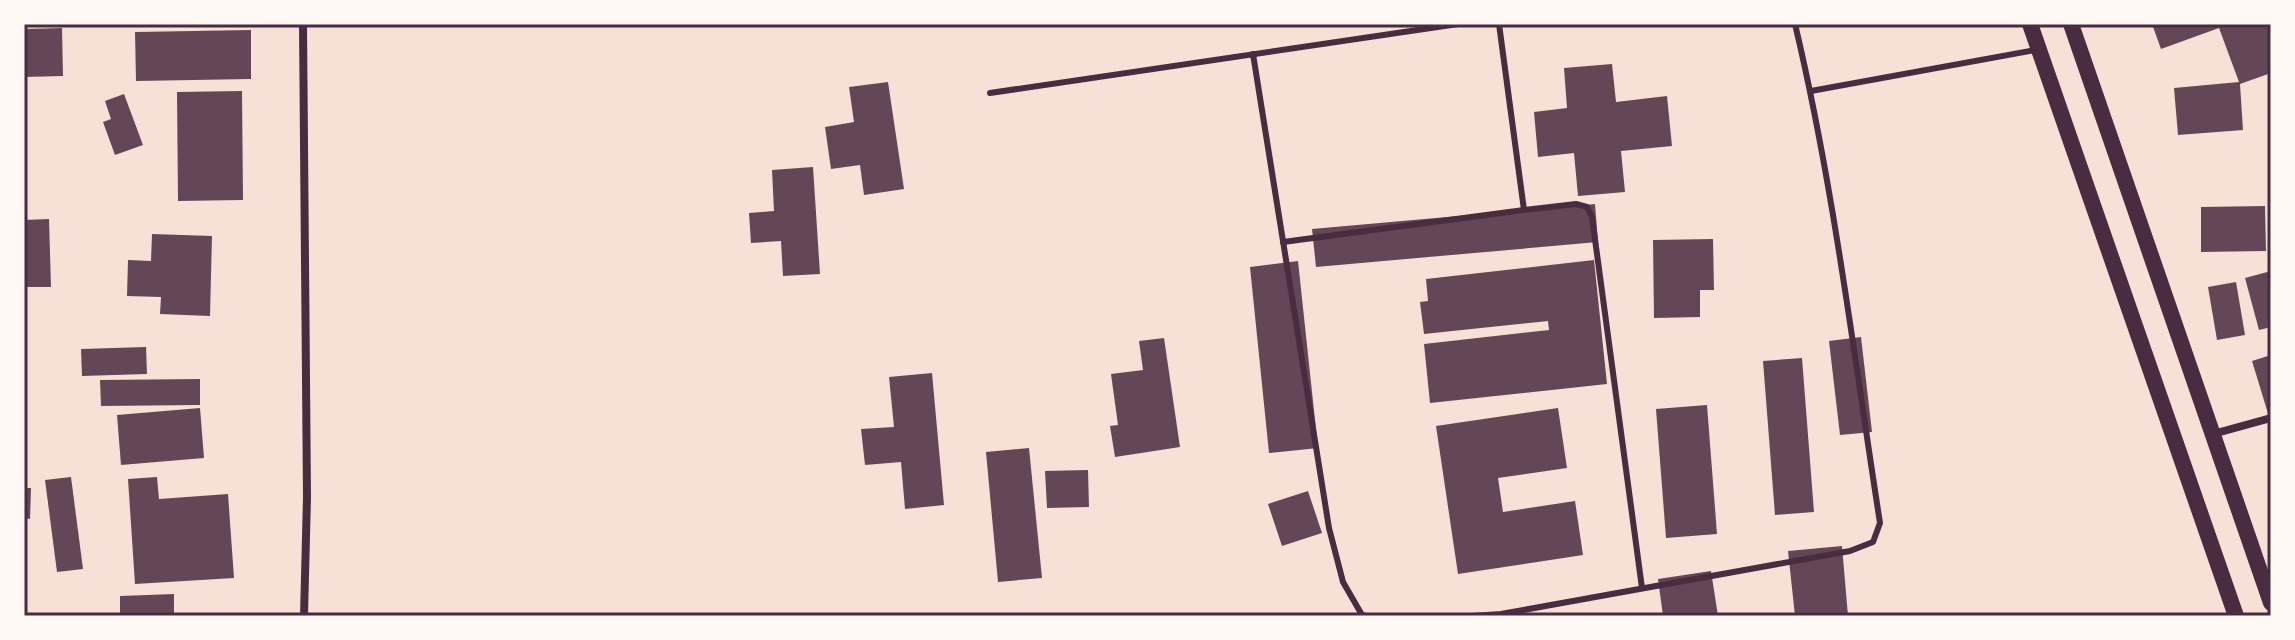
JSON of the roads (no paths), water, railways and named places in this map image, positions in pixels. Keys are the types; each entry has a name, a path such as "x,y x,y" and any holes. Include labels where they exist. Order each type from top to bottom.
{"main road":[{"path":"2030,24 2236,616"},
{"path":"2071,24 2271,603"}],"street":[{"path":"303,24 307,497 304,616"},
{"path":"2212,434 2271,418"}],"lane":[{"path":"990,93 1458,24"},
{"path":"1499,24 1524,210"},
{"path":"1472,616 1501,614 1850,551 1873,542 1880,523 1840,258 1811,91 1795,24"},
{"path":"1811,91 2039,49"},
{"path":"1253,54 1329,528 1343,582 1362,615 1366,616"},
{"path":"1283,242 1576,204 1587,207 1592,217 1642,588"}]}
